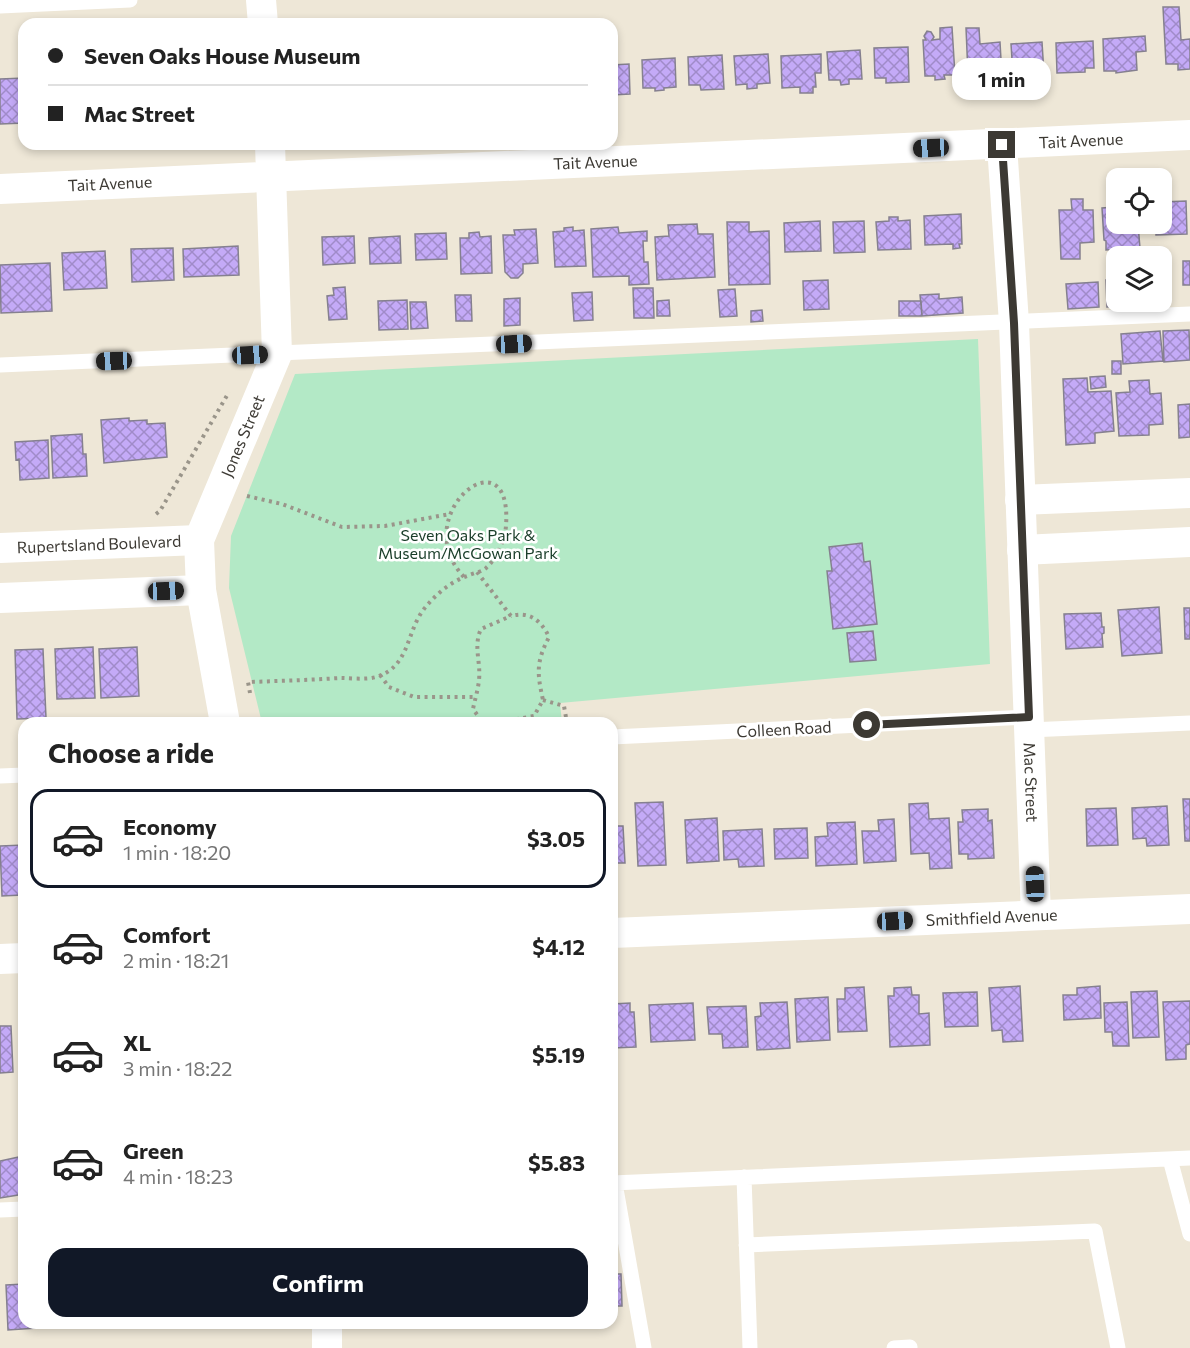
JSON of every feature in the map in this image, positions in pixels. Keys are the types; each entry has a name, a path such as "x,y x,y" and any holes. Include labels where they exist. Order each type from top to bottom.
{"street":[{"path":"261,0 262,18"},
{"name":"Tait Avenue","path":"0,189 1190,135"},
{"name":"Mac Street","path":"1002,145 1014,323 1036,915"},
{"name":"Jones Street","path":"224,717 201,590 199,540 211,511 263,355 272,175 270,150"},
{"path":"1020,500 1190,493"},
{"name":"Rupertsland Boulevard","path":"0,548 199,540"},
{"path":"1022,550 1190,543"},
{"path":"0,598 201,590"},
{"name":"Smithfield Avenue","path":"618,933 1190,909"},
{"path":"0,959 18,958"},
{"path":"327,1329 327,1348"}],"lane":[{"path":"0,6 130,0"},
{"path":"0,365 1190,314"},
{"name":"Colleen Road","path":"618,737 1029,724 1190,723"},
{"path":"0,776 18,775"},
{"path":"618,1183 1190,1158"},
{"path":"1170,1159 1190,1234"},
{"path":"744,1177 750,1348"},
{"path":"618,1205 644,1348"},
{"path":"0,1210 18,1209"},
{"path":"747,1245 1095,1231 1118,1348"},
{"path":"894,1348 910,1347"}],"path":[{"path":"153,515 160,511 263,355"},
{"path":"252,702 249,682 375,677 398,665 413,628 424,609 445,587 487,568 499,550 506,529 507,510 501,493 494,483 485,481 474,484 463,493 450,514 447,525 448,548 455,567 464,577"},
{"path":"211,511 216,511 226,491 282,504 342,527 385,525 450,514"},
{"path":"477,572 511,616"},
{"path":"479,717 473,709 479,683 480,660 476,640 478,634 481,629 521,613 534,618 544,626 549,637 538,657 543,700 534,716 528,717"},
{"path":"380,675 389,687 414,697 475,697"},
{"path":"543,700 564,706 566,717"}],"green space":[{"name":"Seven Oaks Park & Museum/McGowan Park","path":"978,339 990,664 560,703 561,717 261,717 229,588 231,536 295,374"}],"building":[{"path":"1163,7 1179,7 1181,40 1190,39 1190,69 1178,70 1178,64 1166,64"},
{"path":"952,27 955,75 944,75 945,79 935,80 935,76 925,76 923,40 926,40 924,36 927,31 931,32 934,37 932,40 940,39 940,28"},
{"path":"966,28 979,28 980,44 1000,42 1002,77 978,79 978,74 968,75"},
{"path":"1145,36 1146,51 1136,52 1137,70 1116,73 1116,71 1104,71 1103,39"},
{"path":"1093,41 1094,68 1085,68 1085,72 1057,73 1056,43"},
{"path":"1042,42 1044,74 1013,75 1011,44"},
{"path":"908,47 909,82 886,83 886,78 875,78 874,48"},
{"path":"860,50 862,79 849,79 849,84 841,85 840,80 829,80 827,52"},
{"path":"768,54 770,83 757,84 757,88 747,89 747,84 736,85 734,56"},
{"path":"821,54 821,73 815,73 816,87 813,87 813,93 800,93 800,87 782,88 781,56"},
{"path":"722,55 724,89 701,90 700,85 689,85 688,57"},
{"path":"675,58 676,87 655,91 655,88 643,88 642,60"},
{"path":"629,64 630,94 618,95 618,65"},
{"path":"18,78 18,123 0,124 0,79"},
{"path":"1071,199 1083,199 1083,210 1093,210 1094,242 1080,243 1080,259 1061,259 1059,210 1072,210"},
{"path":"1186,201 1187,234 1156,235 1172,234 1172,202"},
{"path":"1102,208 1106,208 1106,234 1139,234 1140,246 1106,246"},
{"path":"961,214 962,244 959,244 960,248 953,249 953,244 925,245 924,216"},
{"path":"889,217 898,217 898,221 910,220 911,249 878,250 876,222 889,221"},
{"path":"820,221 821,251 785,252 784,223"},
{"path":"864,221 865,252 834,253 833,222"},
{"path":"727,222 749,222 749,232 769,231 770,284 729,285"},
{"path":"697,224 698,234 713,234 715,277 657,280 655,237 669,236 668,225"},
{"path":"573,227 573,231 584,230 586,266 555,267 553,232"},
{"path":"618,227 619,233 647,231 647,241 643,241 644,262 648,262 649,284 629,285 629,276 593,277 591,229"},
{"path":"536,229 538,263 523,264 523,273 518,278 511,278 505,272 503,235 515,235 514,230"},
{"path":"479,232 480,237 491,236 492,273 461,274 460,238 469,238 469,233"},
{"path":"446,233 447,259 416,260 415,234"},
{"path":"354,236 355,263 323,265 322,237"},
{"path":"400,236 401,263 370,264 369,238"},
{"path":"238,246 239,275 184,277 183,249"},
{"path":"173,248 174,280 132,282 131,249"},
{"path":"105,251 107,288 64,290 62,253"},
{"path":"1183,261 1190,261 1190,285 1183,285"},
{"path":"50,263 52,311 1,313 0,265"},
{"path":"828,280 829,309 804,310 803,281"},
{"path":"1098,282 1099,307 1068,309 1066,284"},
{"path":"345,287 347,319 329,320 327,296 334,295 333,288"},
{"path":"633,288 653,288 654,318 634,318"},
{"path":"735,289 737,316 720,317 718,290"},
{"path":"592,292 593,320 574,321 572,293"},
{"path":"939,294 939,299 962,297 963,313 922,316 920,295"},
{"path":"455,295 471,295 472,321 456,321"},
{"path":"520,298 520,325 504,326 504,299"},
{"path":"407,300 408,329 379,330 378,301"},
{"path":"669,300 670,316 657,316 657,301"},
{"path":"899,301 921,301 922,316 899,316"},
{"path":"410,302 426,302 428,328 411,329"},
{"path":"762,310 763,321 751,322 751,311"},
{"path":"1189,330 1190,360 1164,362 1163,331"},
{"path":"1160,331 1163,361 1123,364 1121,334"},
{"path":"1112,361 1121,361 1121,374 1112,374"},
{"path":"1105,376 1106,387 1091,389 1090,377"},
{"path":"1087,378 1088,392 1111,391 1114,431 1095,433 1095,443 1066,445 1063,379"},
{"path":"1149,380 1150,394 1161,393 1163,424 1149,425 1149,435 1119,436 1116,393 1130,392 1129,381"},
{"path":"1190,404 1190,437 1179,438 1178,405"},
{"path":"129,418 129,421 147,420 147,424 165,423 167,457 104,463 101,420"},
{"path":"82,434 87,476 53,478 51,436"},
{"path":"48,440 49,478 20,480 15,442"},
{"path":"862,543 864,562 870,561 877,624 833,629 827,571 832,571 829,547"},
{"path":"1159,607 1162,653 1122,656 1118,610"},
{"path":"1184,608 1190,608 1190,639 1185,639"},
{"path":"1101,613 1102,627 1104,627 1103,647 1066,649 1064,614"},
{"path":"873,631 876,660 850,662 847,633"},
{"path":"93,647 95,698 57,699 55,649"},
{"path":"137,647 139,696 101,698 99,649"},
{"path":"43,649 46,717 18,717 17,719 15,650"},
{"path":"1183,799 1190,799 1190,841 1185,841"},
{"path":"663,802 666,865 638,866 635,803"},
{"path":"928,803 929,819 949,818 952,868 930,869 929,853 911,854 909,804"},
{"path":"1167,806 1169,845 1147,846 1146,838 1133,839 1132,808"},
{"path":"1116,808 1118,845 1087,846 1086,809"},
{"path":"988,809 988,821 992,820 994,858 968,859 968,854 959,854 958,822 963,822 962,810"},
{"path":"717,818 719,861 687,863 685,820"},
{"path":"894,819 896,861 864,863 862,831 879,831 878,820"},
{"path":"855,822 857,864 816,866 815,837 828,836 827,823"},
{"path":"618,826 623,826 625,863 618,863"},
{"path":"807,828 808,858 775,859 774,829"},
{"path":"762,829 764,866 739,867 738,859 724,860 723,831"},
{"path":"18,845 18,895 2,896 0,846"},
{"path":"1020,986 1023,1041 1003,1042 1002,1030 992,1031 989,988"},
{"path":"1100,986 1101,1018 1064,1020 1063,995 1077,995 1077,988"},
{"path":"864,987 867,1031 838,1032 837,999 845,999 845,988"},
{"path":"911,987 912,995 919,995 919,1014 929,1013 930,1045 890,1047 888,996 894,996 894,988"},
{"path":"1157,991 1159,1037 1133,1038 1131,992"},
{"path":"977,992 978,1026 945,1027 943,993"},
{"path":"828,997 830,1040 797,1042 795,999"},
{"path":"1190,1001 1190,1044 1186,1045 1186,1059 1166,1060 1163,1002"},
{"path":"787,1002 790,1048 757,1050 755,1017 761,1016 760,1003"},
{"path":"1127,1002 1129,1046 1113,1046 1112,1032 1105,1032 1104,1003"},
{"path":"630,1003 630,1012 634,1012 636,1047 618,1048 618,1004"},
{"path":"693,1003 695,1040 651,1042 649,1005"},
{"path":"746,1006 748,1047 723,1048 722,1034 709,1034 707,1007"},
{"path":"0,1026 11,1026 13,1072 0,1073"},
{"path":"18,1157 18,1195 0,1198 0,1161"},
{"path":"618,1274 621,1274 622,1306 618,1306"},
{"path":"18,1284 18,1329 22,1329 8,1330 6,1285"}],"route":[{"path":"867,725 1029,717 1014,323 1002,145"}]}
